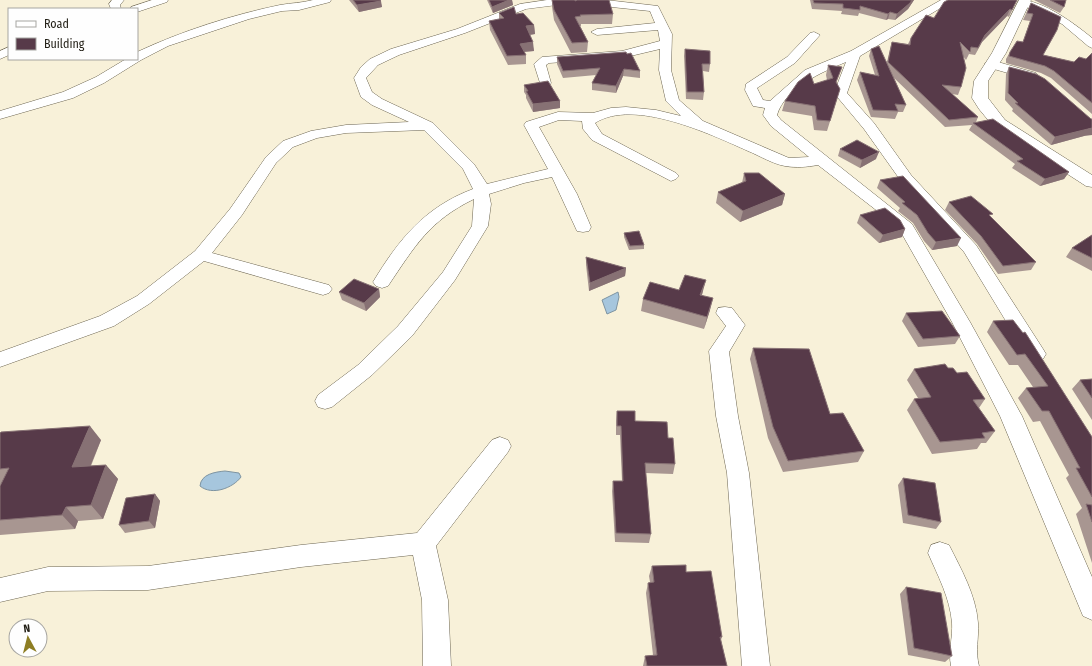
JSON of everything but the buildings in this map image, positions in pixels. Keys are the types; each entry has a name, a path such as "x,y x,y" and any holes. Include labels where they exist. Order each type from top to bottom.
{"street":[{"path":"116,8 114,4 119,0"},
{"path":"138,8 163,0"},
{"path":"138,56 164,44 245,17 282,8 299,7 326,0"},
{"path":"325,401 365,370 405,331 449,276 480,226 483,204 480,185 469,167 428,126 377,102 366,94 360,78 365,70 374,62 396,52 461,31 524,6 573,0 654,8 666,34 662,54 664,70 673,101 698,124"},
{"path":"949,0 855,54 809,73 788,90 773,105 770,115 776,123 821,160 904,224 961,322 1011,416 1092,607"},
{"path":"1092,44 1066,22 1023,1 1015,23 999,54 981,81 980,98 984,106 999,123 1036,148 1092,182"},
{"path":"597,32 662,26"},
{"path":"773,105 758,102 751,88 791,60 814,35"},
{"path":"545,83 540,64 546,60 618,55 655,48 662,54"},
{"path":"855,54 840,93 869,126 906,178 970,249 1043,365"},
{"path":"0,115 68,95 100,80 132,60"},
{"path":"991,64 1042,79"},
{"path":"583,227 578,214 531,125 558,116 593,117 620,111 644,112 698,124 786,162 802,163 821,160"},
{"path":"593,117 588,122 590,129 597,137 671,176"},
{"path":"0,360 107,321 143,300 202,255 236,212 271,160 288,144 298,139 316,134 346,129 428,126"},
{"path":"382,282 407,246 427,223 450,207 481,191 556,172"},
{"path":"202,255 323,289"},
{"path":"725,313 736,325 730,336 719,350 727,416 738,473 756,666"},
{"path":"0,590 48,579 148,578 301,556 423,543 500,446"},
{"path":"423,543 435,600 437,666"},
{"path":"940,553 959,593 965,624 962,656 965,666"}],"water":[{"path":"618,292 619,297 616,310 607,314 602,300"},
{"path":"225,471 239,473 241,477 233,484 222,489 210,490 200,486 203,479 209,474"}]}
